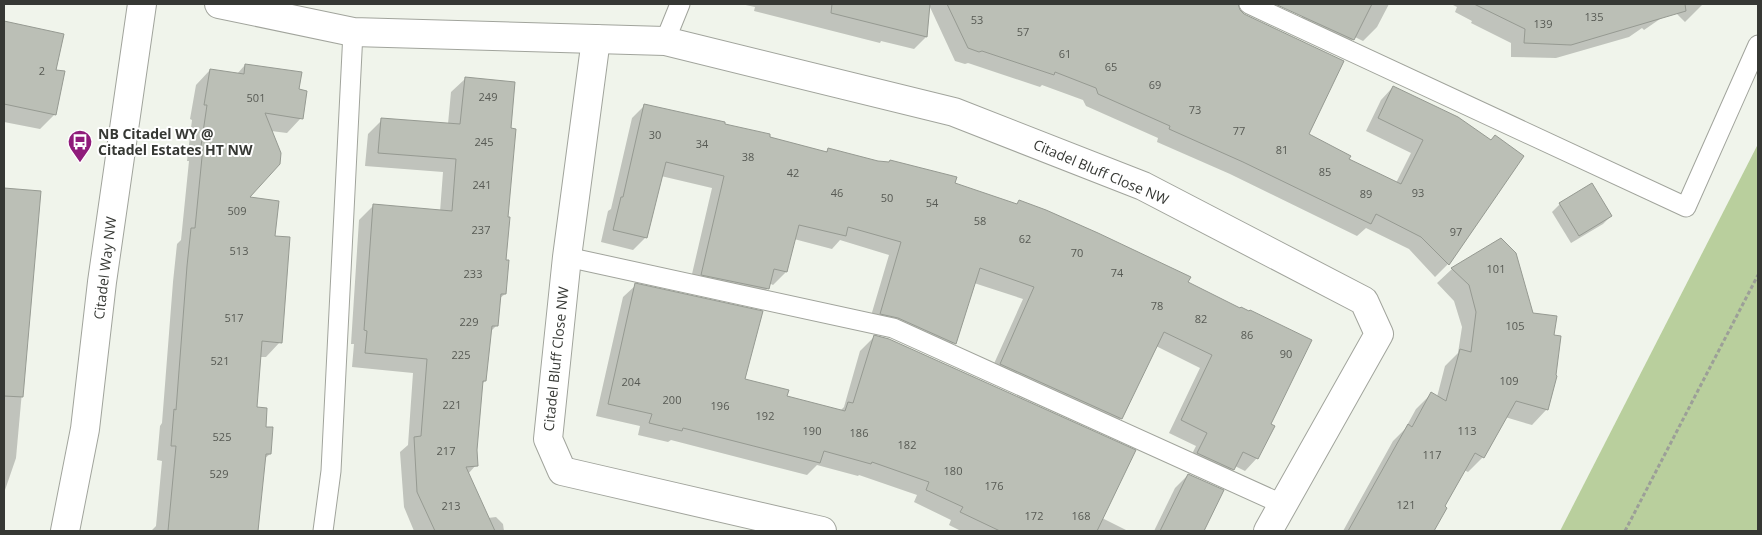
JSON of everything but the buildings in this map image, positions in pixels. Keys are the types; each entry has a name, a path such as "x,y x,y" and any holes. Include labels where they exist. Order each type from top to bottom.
{"street":[{"name":"Citadel Way NW","path":"65,531 85,429 102,282 142,4"},
{"name":"Citadel Bluff Close NW","path":"219,4 354,32 665,41 954,112 1143,186 1364,301 1379,334 1268,531"},
{"name":"Citadel Bluff Close NW","path":"596,39 567,258 548,439 562,471 822,531"}],"lane":[{"path":"665,41 680,4"},
{"path":"1248,4 1686,207 1758,45"},
{"path":"324,531 331,471 354,32"},
{"path":"567,258 893,328 1284,505"}],"path":[{"path":"1625,531 1758,275"}],"green space":[{"path":"1758,144 1758,531 1560,531"}],"place":[{"name":"NB Citadel WY @ Citadel Estates HT NW","path":"80,163"}]}
